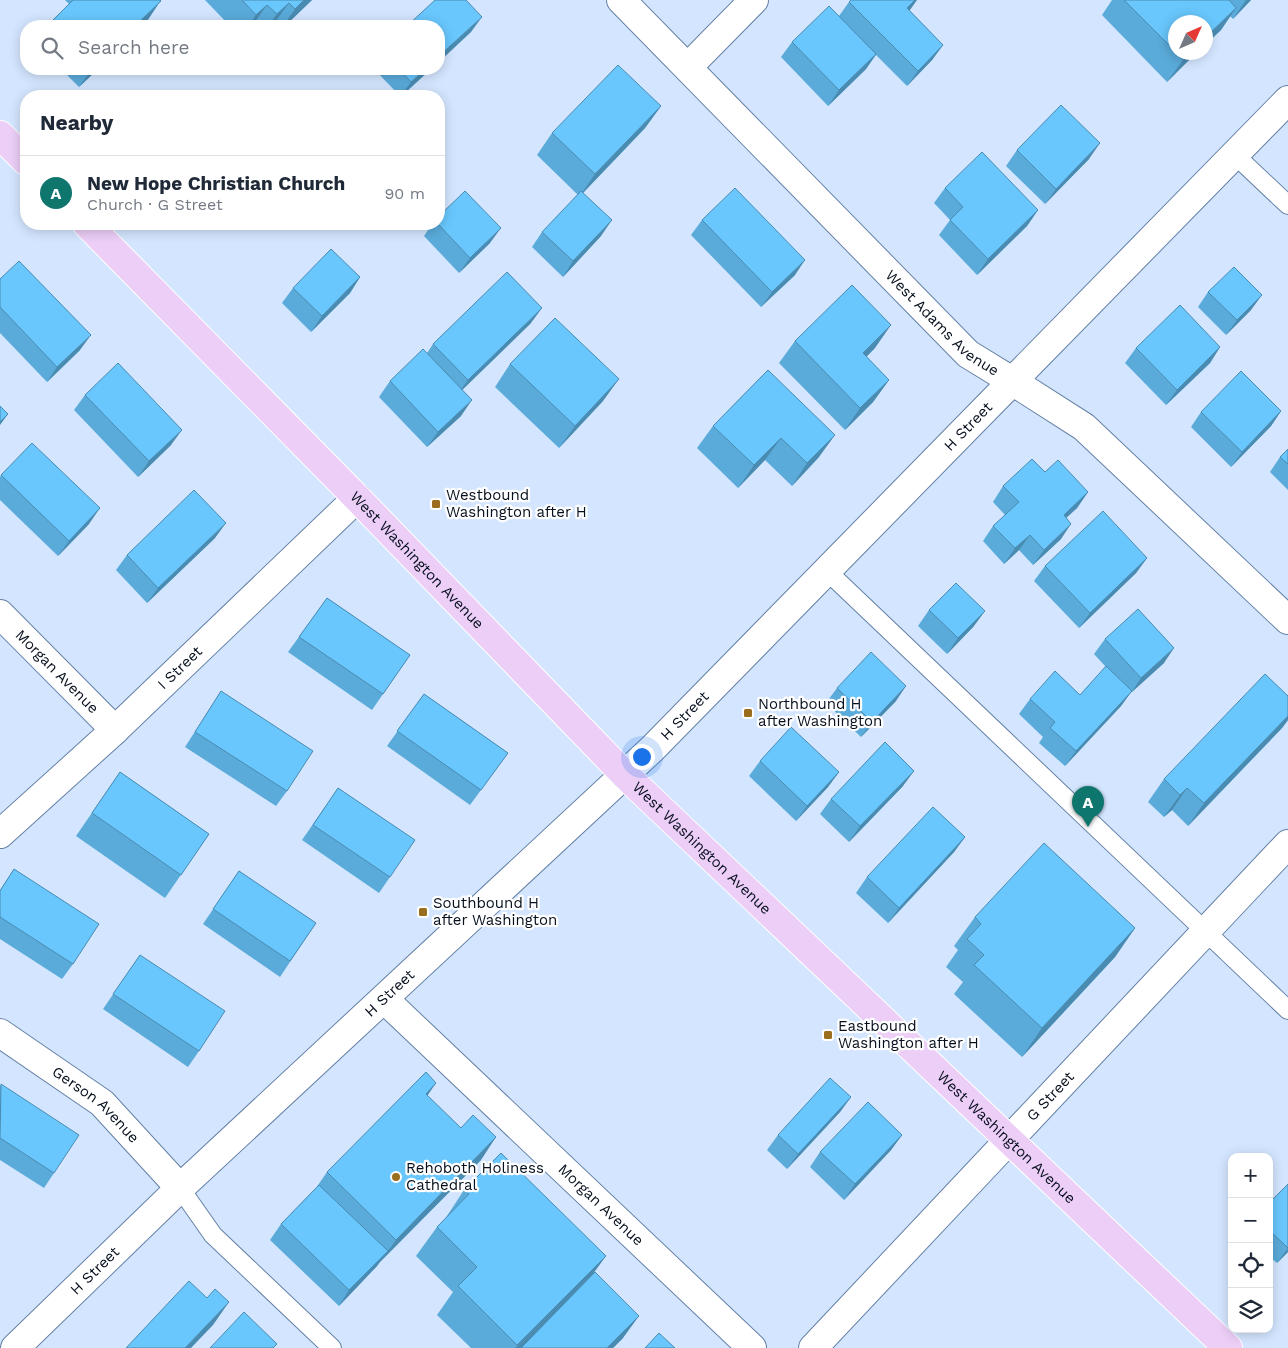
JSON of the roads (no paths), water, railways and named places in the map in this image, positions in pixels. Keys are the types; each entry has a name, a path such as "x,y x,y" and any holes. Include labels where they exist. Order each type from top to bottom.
{"main road":[{"path":"0,135 20,155"},
{"name":"West Washington Avenue","path":"94,230 625,775 1228,1348"}],"street":[{"name":"West Adams Avenue","path":"621,0 968,354 1084,427 1288,620"},
{"path":"688,67 754,0"},
{"name":"H Street","path":"15,1348 180,1188 625,775 1288,100"},
{"name":"I Street","path":"0,834 115,730 357,498"},
{"name":"Morgan Avenue","path":"0,614 115,730"},
{"name":"G Street","path":"813,1348 1288,844"},
{"name":"Morgan Avenue","path":"384,999 752,1348"},
{"name":"Gerson Avenue","path":"0,1033 102,1103 180,1188"}],"lane":[{"path":"1234,154 1288,205"},
{"path":"826,570 1288,1010"},
{"path":"180,1188 213,1235 332,1348"}],"place":[{"name":"Westbound Washington after H","path":"436,504"},
{"name":"Northbound H after Washington","path":"748,713"},
{"name":"New Hope Christian Church","path":"1088,827"},
{"name":"Southbound H after Washington","path":"423,912"},
{"name":"Eastbound Washington after H","path":"828,1035"},
{"name":"Rehoboth Holiness Cathedral","path":"396,1177"}]}
